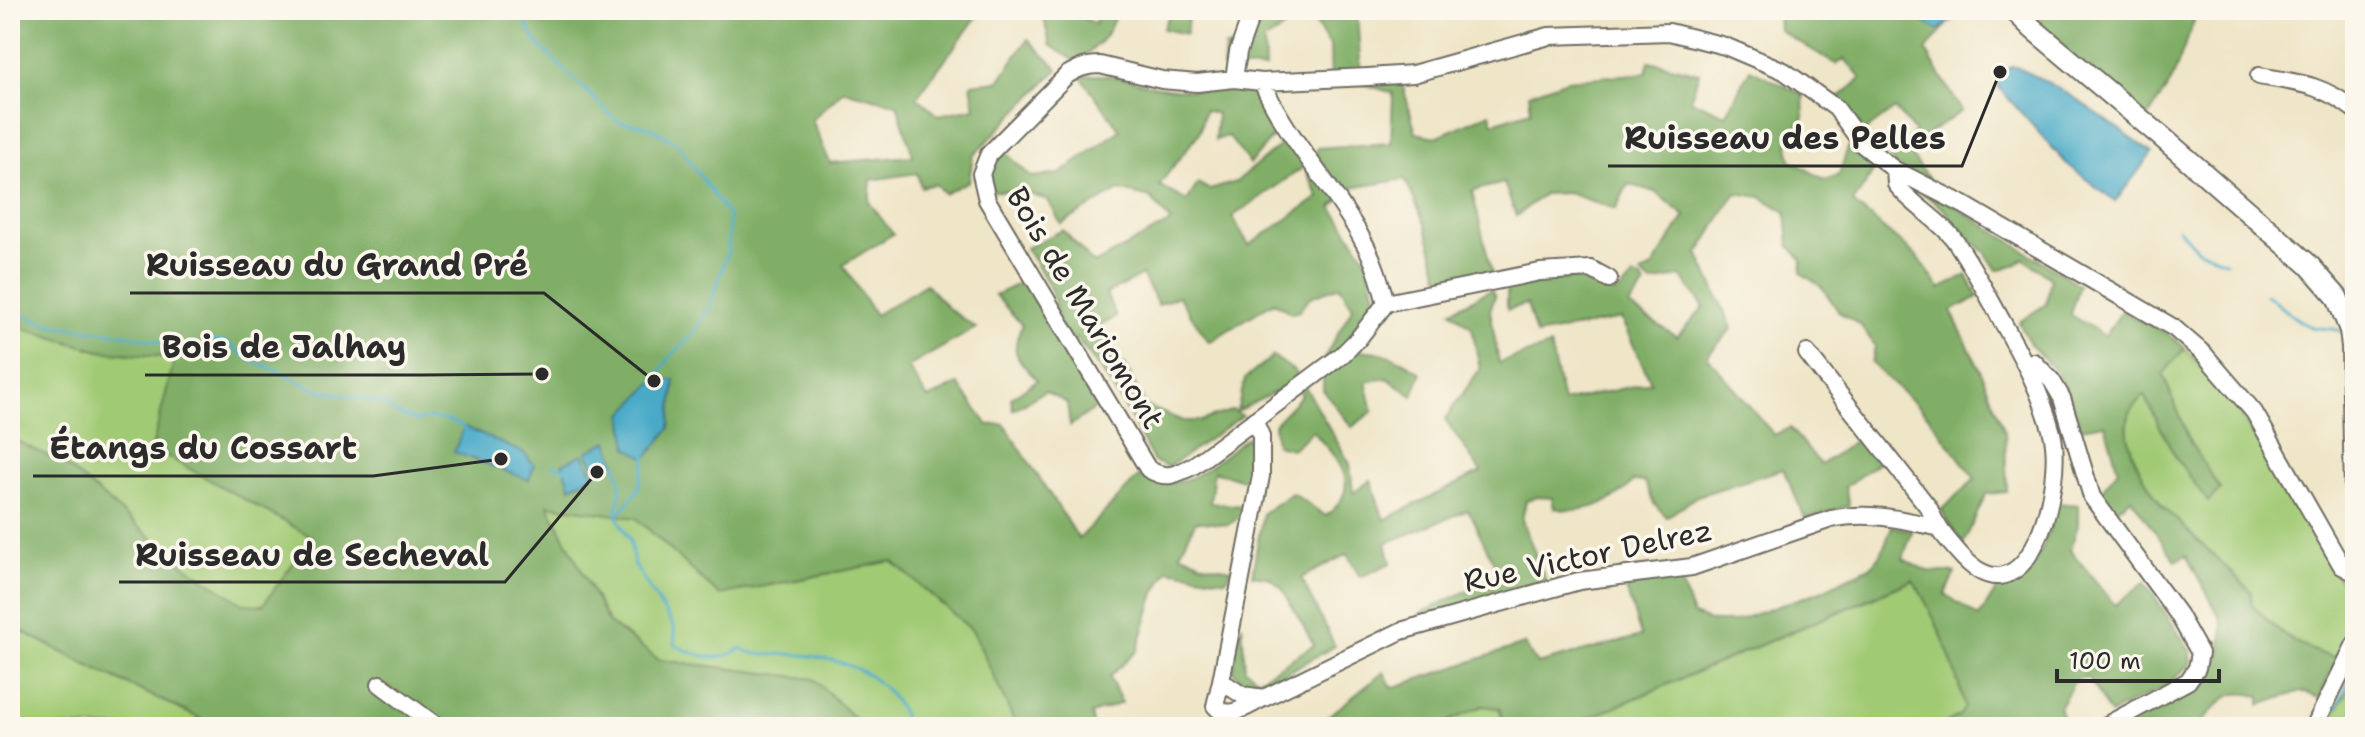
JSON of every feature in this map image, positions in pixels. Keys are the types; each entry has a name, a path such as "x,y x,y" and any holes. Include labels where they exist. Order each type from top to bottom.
{"main road":[{"path":"2014,10 2309,265 2337,297 2352,335 2355,493"}],"street":[{"path":"1234,79 1238,52 1253,10"},
{"name":"Bois de Mariomont","path":"1386,303 1342,355 1193,466 1173,476 1160,476 1148,469 987,200 981,174 989,154 1067,75 1081,67 1100,65 1162,80 1197,83 1234,79 1262,82 1413,74 1549,36 1669,32 1725,46 1784,71 1836,108 1863,145 1895,170 1964,205 2174,328 2204,354 2254,412 2342,566 2355,573"},
{"path":"2259,76 2312,86 2334,94 2355,110"},
{"path":"1262,82 1275,111 1362,237 1374,262 1386,303 1540,272 1591,269 1609,279"},
{"path":"1807,353 1929,508 1936,527 1965,561 1988,575 2010,574 2029,556 2050,504 2056,470 2053,434 2025,363 1952,237 1902,192 1896,184 1895,170"},
{"path":"2025,363 2034,362 2052,381 2070,418 2092,497 2178,614 2200,653 2197,668 2188,681 2103,727"},
{"name":"Rue Victor Delrez","path":"1254,420 1261,436 1261,476 1215,706 1228,715 1401,631 1579,581 1692,567 1854,514 1876,515 1936,527"},
{"path":"2314,727 2355,644"},
{"path":"1221,681 1242,695 1264,698"},
{"path":"380,684 438,727"}],"green space":[{"path":"10,10 982,10 917,97 938,115 975,108 971,84 999,81 1028,39 1058,69 973,156 969,181 944,194 936,184 921,187 917,173 871,180 869,202 893,234 843,265 875,315 926,284 949,309 976,328 908,367 928,399 958,384 988,425 1004,424 1079,539 1142,473 1156,481 1170,483 1184,480 1211,466 1247,437 1254,469 1243,480 1214,471 1210,503 1252,507 1228,525 1196,521 1180,553 1204,564 1232,569 1226,580 1168,570 1155,593 1137,651 1109,677 1122,703 1091,714 1094,727 1017,727 973,631 892,561 719,595 636,518 548,505 608,622 659,660 814,679 863,727 218,727 10,625 10,438 63,463 184,565 243,604 263,605 312,537 152,448 175,358 100,351 10,325","holes":["843,90 897,104 913,156 830,163 812,120"]},
{"path":"1042,10 1068,10 1095,24 1098,10 1117,10 1102,40 1075,61 1050,45"},
{"path":"1171,10 1189,10 1186,34 1163,29"},
{"path":"1230,10 1305,10 1307,14 1264,41 1265,69 1223,68 1225,47 1252,46 1241,18"},
{"path":"1312,10 1357,10 1361,80 1401,79 1416,133 1436,137 1490,113 1493,123 1531,111 1529,94 1567,80 1646,73 1649,61 1699,73 1690,100 1726,115 1750,69 1803,95 1804,118 1788,145 1791,160 1825,180 1839,175 1848,147 1855,145 1874,170 1853,203 1919,258 1940,289 1967,275 1978,297 1951,311 1981,372 2005,432 2007,492 1986,494 1963,545 1941,510 1975,479 1928,416 1872,364 1875,346 1861,326 1839,312 1822,287 1801,273 1802,260 1789,245 1786,212 1761,197 1736,193 1698,253 1732,328 1707,356 1774,435 1790,428 1821,465 1864,434 1883,459 1845,487 1849,506 1805,518 1783,469 1697,496 1667,517 1654,504 1645,482 1633,481 1608,501 1575,510 1554,508 1552,498 1538,497 1526,501 1522,520 1546,582 1426,621 1419,614 1500,575 1468,510 1386,543 1391,563 1360,577 1347,554 1301,578 1335,646 1250,693 1233,671 1242,624 1245,669 1259,679 1314,645 1282,588 1270,578 1252,575 1263,513 1292,493 1326,516 1338,504 1346,483 1338,462 1313,431 1292,449 1276,445 1274,424 1302,395 1293,383 1237,411 1245,379 1273,356 1294,371 1350,464 1353,493 1371,480 1384,520 1481,472 1445,419 1480,369 1472,328 1451,311 1491,289 1495,296 1490,310 1499,363 1550,346 1563,402 1651,382 1621,319 1536,335 1527,304 1507,310 1507,286 1522,286 1548,278 1581,279 1616,294 1634,277 1642,279 1645,285 1629,306 1677,337 1704,307 1681,276 1651,283 1641,274 1652,268 1685,216 1655,192 1628,184 1616,209 1568,193 1544,194 1516,216 1504,183 1472,191 1492,274 1442,286 1425,224 1405,179 1351,188 1332,207 1366,259 1376,300 1339,351 1383,353 1411,366 1421,373 1413,396 1387,378 1366,382 1373,411 1352,427 1323,390 1324,358 1353,307 1340,286 1310,297 1299,311 1291,313 1274,302 1209,342 1178,296 1158,305 1142,275 1106,294 1116,317 1098,327 1114,363 1125,365 1146,406 1183,421 1200,421 1233,410 1242,416 1169,467 1154,462 1109,382 1076,339 1066,348 1101,404 1070,426 1067,403 1045,391 1013,410 1011,398 1037,380 1017,355 1016,343 1022,325 995,295 1024,281 1054,321 1055,311 1048,283 1026,248 1063,230 1094,264 1171,222 1151,198 1119,190 1061,224 1048,200 1022,192 993,191 987,175 993,161 1004,151 1031,177 1060,174 1120,130 1081,77 1111,76 1182,90 1248,89 1280,128 1250,164 1228,136 1215,140 1217,114 1205,110 1199,133 1159,185 1187,201 1198,183 1210,190 1236,182 1289,138 1308,164 1232,217 1249,245 1319,197 1306,172 1315,162 1317,148 1391,143 1393,93 1363,84 1331,84 1330,46 1313,20"},
{"path":"1774,10 1911,10 1917,18 1938,30 1947,24 1926,51 1962,111 1906,149 1945,200 2079,285 2070,314 2105,336 2122,311 2168,334 2185,348 2163,374 2191,444 2220,489 2208,502 2176,458 2144,395 2129,415 2127,426 2132,450 2161,505 2252,592 2251,603 2300,645 2338,658 2319,698 2301,691 2260,705 2260,697 2231,695 2197,727 2117,727 2186,691 2199,680 2207,664 2220,653 2223,629 2220,617 2186,555 2176,561 2131,498 2113,513 2104,504 2099,493 2118,470 2105,424 2081,428 2064,385 2030,344 2019,322 2046,304 2051,278 2023,258 2017,264 1997,270 1985,252 1953,225 1947,212 1902,176 1889,155 1915,132 1895,109 1865,131 1837,99 1861,79 1845,59 1836,64 1779,30 1778,13"},
{"path":"2015,10 2198,10 2172,80 2145,122"},
{"path":"10,325 100,351 175,358 153,448 313,537 263,605 243,605 184,565 63,463 10,438"},
{"path":"2185,348 2231,399 2308,522 2355,609 2355,624 2338,658 2300,645 2270,623 2251,603 2252,592 2161,505 2142,474 2127,426 2130,412 2144,394 2176,458 2208,501 2220,489 2191,444 2163,374"},
{"path":"2056,503 2078,505 2078,525 2070,550 2115,605 2145,582 2191,652 2190,665 2164,687 2110,714 2088,677 2076,679 2059,707 2067,727 1939,727 1960,715 1965,707 1944,641 1913,580 1567,727 1505,727 1499,708 1482,706 1437,727 1315,727 1384,672 1392,688 1524,644 1537,664 1641,636 1624,582 1679,577 1693,615 1713,622 1733,622 1821,591 1870,567 1882,552 1892,526 1912,531 1903,559 1927,571 1955,573 1945,594 1979,617 2000,584 2019,578 2033,564 2048,533"},
{"path":"547,504 636,518 719,595 892,561 973,631 1017,727 863,727 814,679 659,660 608,622"},
{"path":"1914,580 1944,642 1966,707 1960,715 1939,727 1568,727"},
{"path":"10,625 85,664 218,727 10,727"},
{"path":"2355,679 2355,727 2326,727"},
{"path":"1482,706 1499,708 1505,727 1437,727"}],"water":[{"path":"1911,10 1961,10 1957,17 1938,30 1917,18"},
{"path":"2013,66 2068,94 2152,153 2115,202 2066,163 1998,87 2000,72"},
{"path":"675,380 670,428 646,458 628,448 623,414 654,381"},
{"path":"464,427 524,453 534,465 529,480 454,452"},
{"path":"608,441 616,463 597,472 587,452"},
{"path":"583,454 593,475 571,487 562,464"}],"waterway":[{"path":"518,10 537,43 617,121 650,127 678,144 729,217 728,251 709,309 694,333 670,357 654,381"},
{"path":"2178,228 2197,249 2226,262"},
{"path":"2266,295 2309,326 2341,331"},
{"path":"10,311 51,325 123,334 193,349 211,341 226,342 251,361 277,370 313,389 382,403 396,413 417,421 442,419 465,429"},
{"path":"646,456 638,490 617,517 630,540 634,564 674,627 675,645 708,657 725,656 741,648 758,654 809,656 845,664 862,671 889,693 908,727"},
{"path":"591,474 616,463 621,484 617,513"},
{"path":"552,465 568,470"},
{"path":"2335,710 2355,669"}],"place":[{"name":"Ruisseau des Pelles","path":"2000,72"},
{"name":"Bois de Jalhay","path":"542,374"},
{"name":"Ruisseau du Grand Pré","path":"654,381"},
{"name":"Étangs du Cossart","path":"501,459"},
{"name":"Ruisseau de Secheval","path":"597,472"}]}
